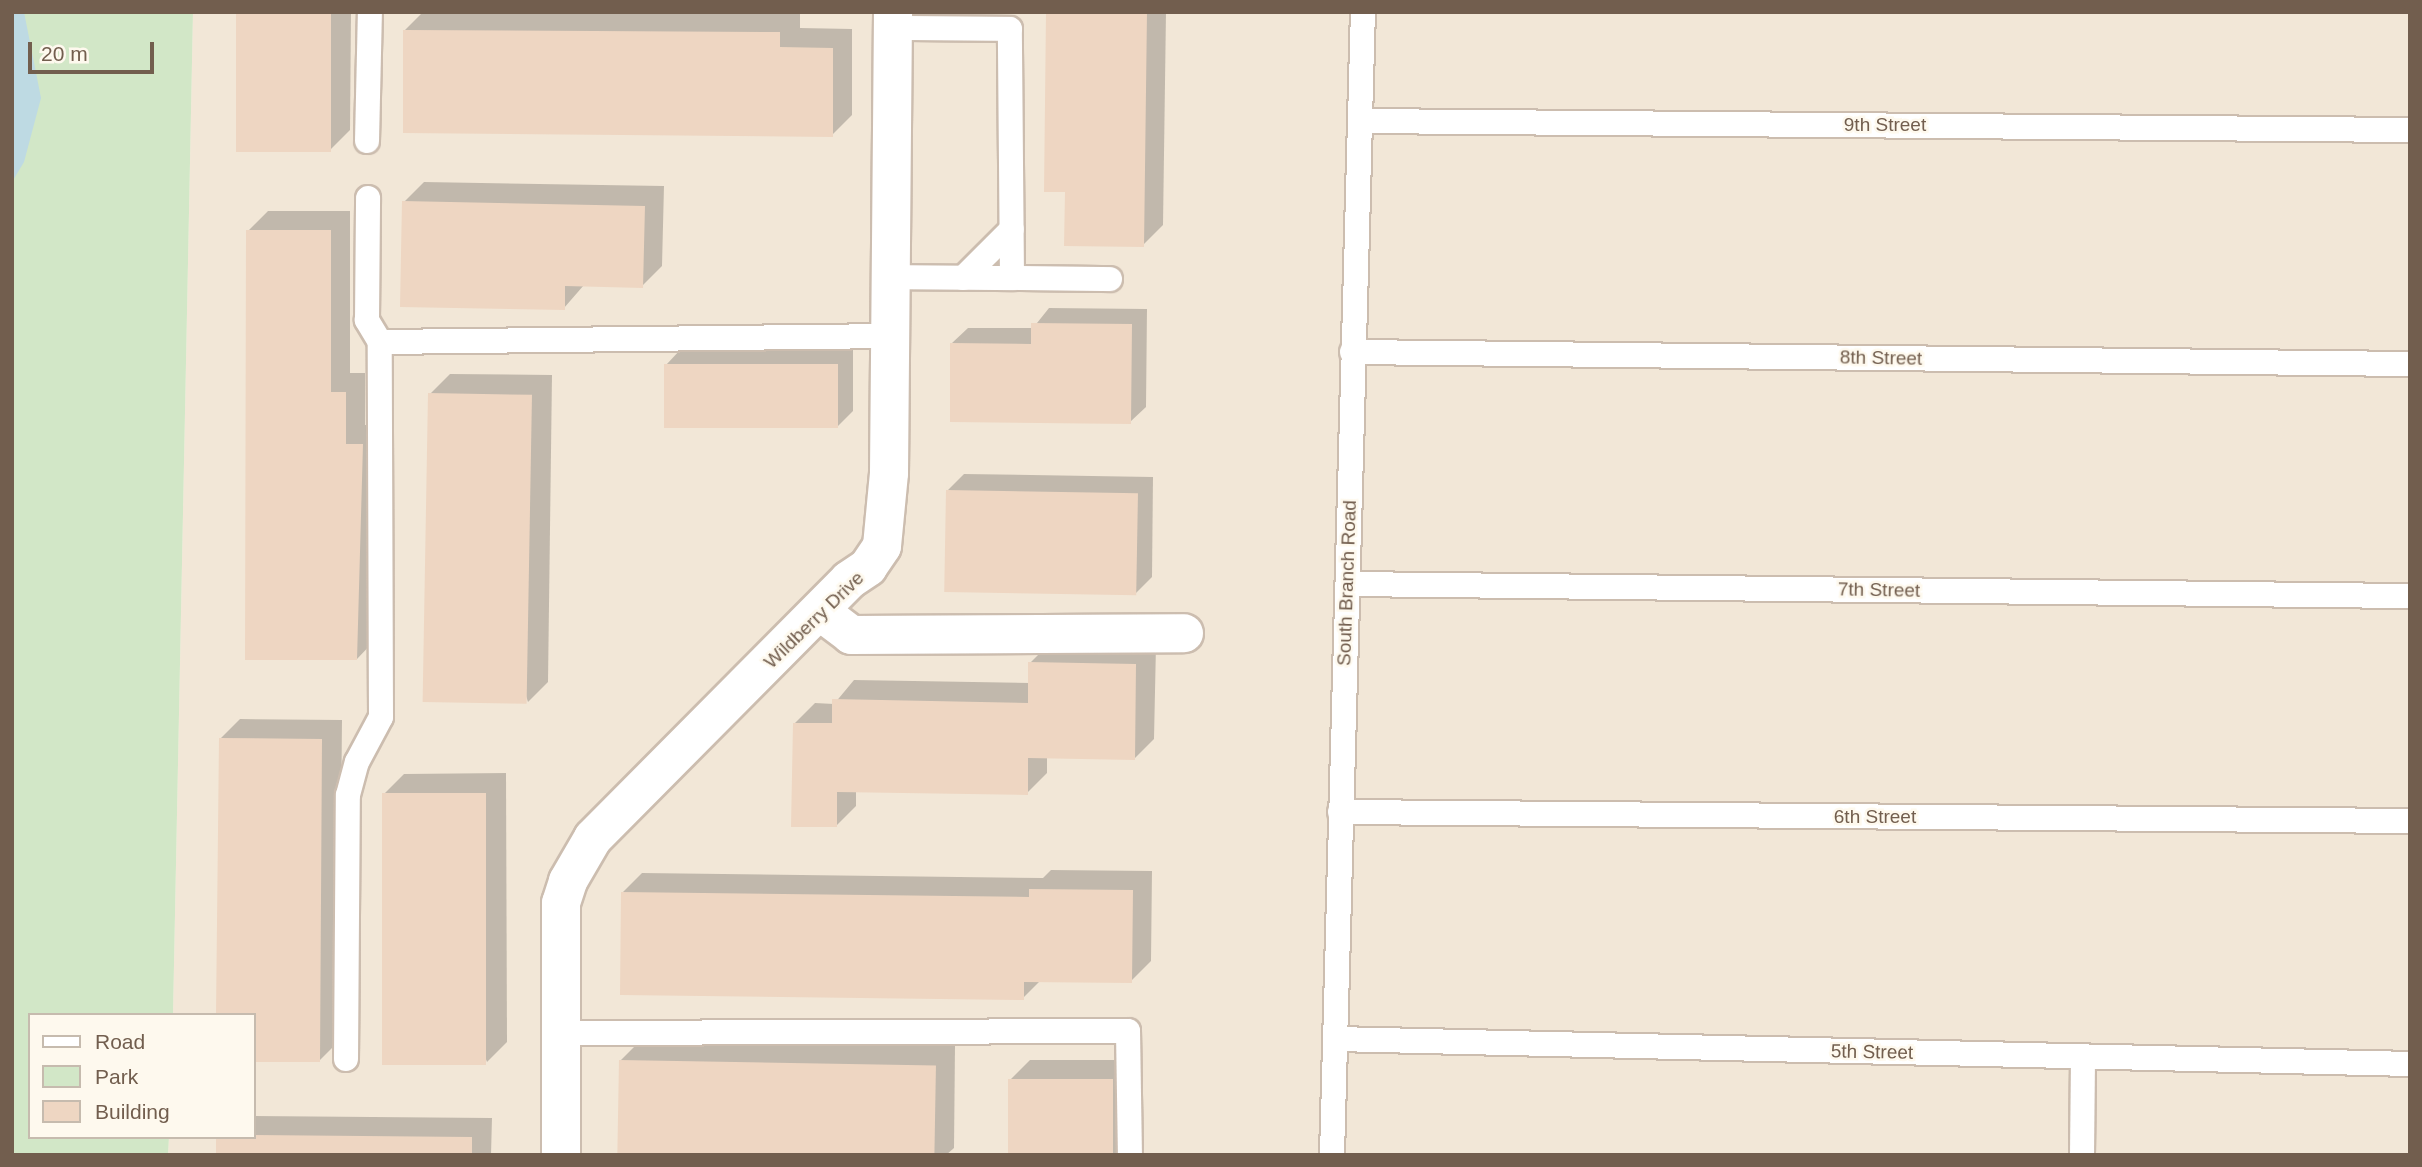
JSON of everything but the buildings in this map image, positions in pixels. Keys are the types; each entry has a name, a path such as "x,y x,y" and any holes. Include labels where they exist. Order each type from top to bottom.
{"street":[{"name":"Wildberry Drive","path":"561,1155 561,903 593,838 821,612 849,580 868,567 882,546 888,519 893,20"},
{"path":"821,612 851,635 1184,633"}],"lane":[{"path":"367,141 370,12"},
{"name":"South Branch Road","path":"1332,1155 1363,12"},
{"path":"893,20 1010,29 1012,278"},
{"name":"9th Street","path":"1360,121 2410,130"},
{"path":"346,1059 348,795 357,762 381,717 380,342 367,320 368,198"},
{"path":"963,278 1012,229"},
{"path":"891,277 1110,279"},
{"path":"380,342 890,336"},
{"name":"8th Street","path":"1352,352 2410,364"},
{"name":"7th Street","path":"1348,584 2410,596"},
{"name":"6th Street","path":"1340,812 2410,821"},
{"path":"562,1033 1128,1031 1130,1155"},
{"name":"5th Street","path":"1335,1039 2410,1064"},
{"path":"2082,1155 2083,1057"}],"shaded area":[{"path":"193,12 2410,12 2410,1155 168,1155 169,1139 256,1139 256,1013 173,1013"}],"green space":[{"path":"12,12 193,12 173,1013 28,1013 28,1139 169,1139 168,1155 12,1155"}],"water":[{"path":"12,12 24,12 41,98 24,162 12,182"}]}
